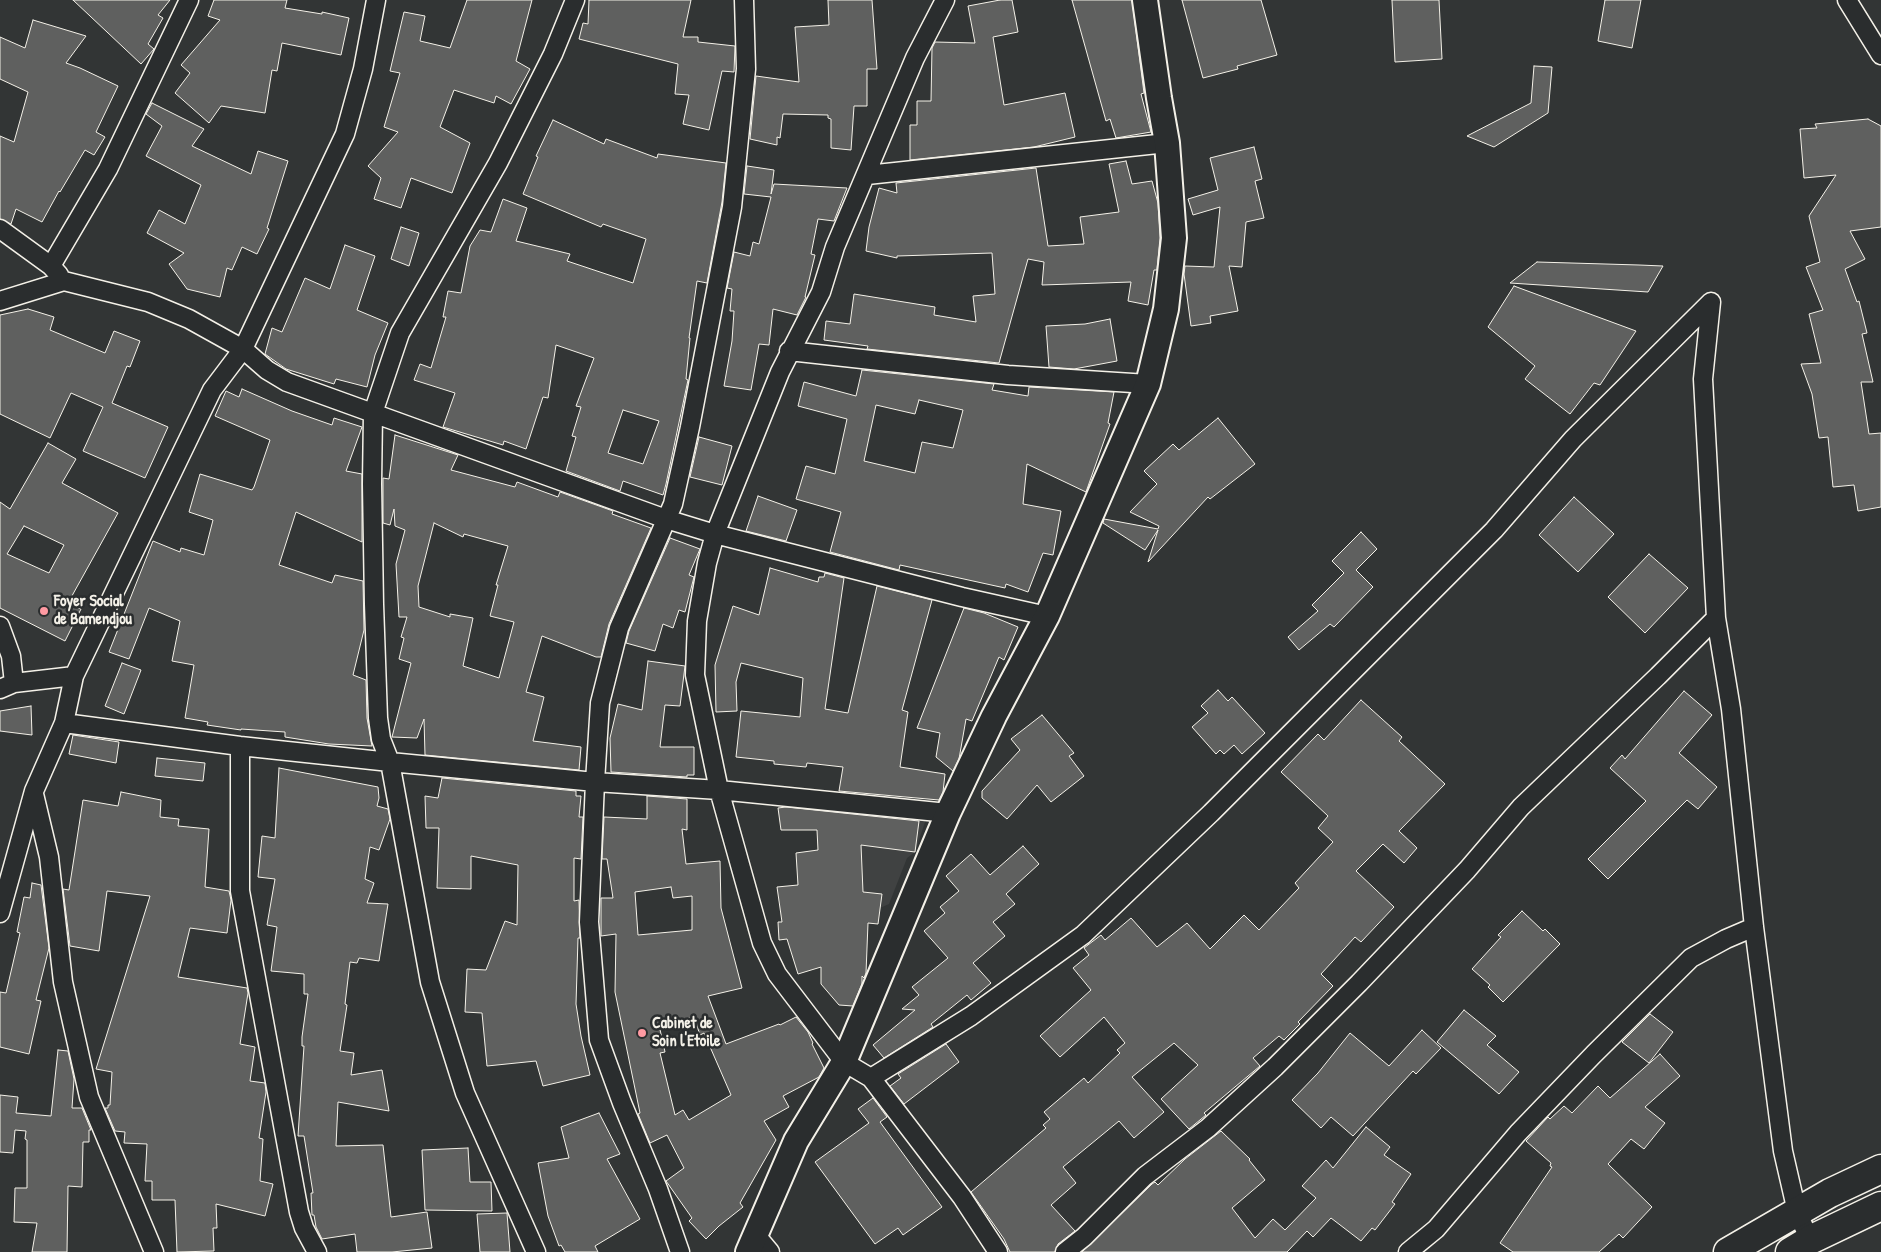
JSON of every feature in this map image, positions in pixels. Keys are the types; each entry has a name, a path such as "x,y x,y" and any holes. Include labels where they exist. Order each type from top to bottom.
{"main road":[{"path":"1728,1252 1830,1193 1881,1169"},
{"path":"1800,1246 1881,1206"}],"street":[{"path":"51,266 108,169 189,0"},
{"path":"0,913 34,791 64,723 74,676 212,390 243,349 345,134 363,69 376,0"},
{"path":"536,1252 465,1093 430,982 390,762 381,739 378,718 374,604 372,413 400,333 498,163 553,54 575,0"},
{"path":"680,1252 658,1189 622,1104 599,1040 589,922 600,703 619,628 673,504 690,427 732,207 746,69 744,0"},
{"path":"945,0 915,58 835,247 821,292 808,320 789,351 715,534 707,563 697,621 695,675 719,790 762,943 777,974 844,1062 871,1078 957,1190 998,1252"},
{"path":"758,1246 796,1141 844,1062 948,813 994,716 1047,616 1148,384 1166,309 1174,238 1167,143 1145,0"},
{"path":"1847,0 1881,55"},
{"path":"866,175 1167,143"},
{"path":"0,229 51,266 64,281"},
{"path":"0,300 64,281 148,302 189,318 243,349 267,370 287,382 666,520 962,597 1047,616"},
{"path":"871,1078 971,1016 1083,935 1211,813 1487,537 1573,439 1711,302 1703,379 1716,618 1731,709 1754,927 1783,1151 1797,1212 1800,1246"},
{"path":"789,351 1008,374 1148,384"},
{"path":"1066,1252 1084,1237 1145,1176 1208,1128 1275,1068 1467,870 1521,807 1652,683 1716,618"},
{"path":"0,626 11,656 7,686 74,676"},
{"path":"64,723 240,746 390,762 596,782 719,790 948,813"},
{"path":"240,746 240,892 299,1212 304,1228 317,1252"},
{"path":"34,791 49,857 63,982 89,1097 154,1252"},
{"path":"1408,1252 1436,1229 1518,1134 1594,1054 1691,958 1726,938 1754,927"}],"shaded area":[{"path":"828,809 926,819 915,852 907,858 889,904 882,907 865,905 833,906"}],"building":[{"path":"73,0 170,0 158,15 163,18 148,44 154,49 141,64"},
{"path":"214,0 287,0 285,8 322,14 322,12 349,18 341,55 282,43 277,71 272,70 265,113 221,106 209,123 175,93 190,73 181,65 220,20 208,16"},
{"path":"467,0 532,0 516,61 530,69 511,104 496,96 494,103 454,90 440,127 470,143 452,193 411,178 401,208 374,199 381,178 368,166 398,132 384,127 400,73 390,71 404,12 425,16 420,41 450,48"},
{"path":"589,0 691,0 683,37 698,37 698,42 735,46 734,72 722,71 709,130 683,124 689,95 675,94 678,64 579,39 583,23 588,24"},
{"path":"828,0 872,0 877,69 867,69 867,106 854,106 851,150 831,148 831,119 828,118 828,115 783,114 780,138 777,137 777,145 750,139 756,76 799,82 795,27 829,25"},
{"path":"1000,0 1012,0 1018,32 993,37 1004,105 1065,93 1075,137 1034,147 910,160 910,125 917,125 917,101 931,101 932,48 935,42 975,43 968,6"},
{"path":"1072,0 1132,0 1144,93 1141,94 1151,132 1116,138 1110,119 1106,121"},
{"path":"1182,0 1261,0 1277,55 1237,66 1238,69 1203,78"},
{"path":"1392,0 1439,0 1442,59 1395,62"},
{"path":"1605,0 1641,0 1632,48 1598,41"},
{"path":"33,20 86,36 66,63 118,86 96,132 105,137 94,155 85,150 42,222 16,209 11,224 0,219 0,136 14,142 28,92 0,79 0,37 25,48"},
{"path":"1534,66 1552,67 1548,113 1494,147 1467,136 1531,103"},
{"path":"152,103 204,129 192,146 251,174 258,151 288,161 267,228 269,229 257,254 242,247 232,270 227,268 220,297 187,289 169,264 184,253 147,233 159,210 185,224 201,185 146,156 162,126 146,114"},
{"path":"1868,119 1881,126 1881,227 1850,231 1865,259 1845,269 1857,302 1859,301 1867,333 1862,334 1873,382 1861,382 1869,434 1881,433 1881,507 1858,511 1854,485 1833,487 1828,437 1819,438 1812,394 1801,364 1821,363 1809,314 1823,310 1806,267 1820,262 1809,216 1836,175 1804,178 1800,129 1817,128 1815,124"},
{"path":"553,120 604,144 606,139 657,158 658,154 726,163 722,202 707,283 697,281 689,338 686,379 688,380 663,495 623,481 620,491 566,471 576,437 572,436 581,407 576,406 594,358 556,345 548,398 543,397 526,449 504,441 503,445 443,427 455,393 414,380 420,364 431,368 446,317 443,317 448,291 461,293 470,246 480,230 491,232 503,199 527,208 516,241 570,254 567,261 633,283 646,239 603,224 601,227 523,194 538,157 536,156","holes":["623,410 659,421 643,464 608,453"]},
{"path":"1254,147 1262,179 1255,181 1264,218 1246,222 1242,267 1229,266 1238,311 1210,316 1211,323 1191,326 1184,274 1185,266 1214,267 1220,207 1193,215 1188,199 1218,190 1210,158"},
{"path":"1126,161 1132,184 1152,181 1158,203 1160,238 1157,270 1154,270 1148,305 1128,301 1131,282 1042,285 1044,262 1028,259 999,363 867,349 868,346 824,340 826,321 850,324 854,294 935,307 934,315 976,322 973,296 995,294 992,253 897,256 897,258 866,251 869,227 879,188 897,193 896,183 1036,168 1048,246 1084,244 1080,217 1119,212 1109,164"},
{"path":"747,166 774,170 771,194 774,184 847,188 834,221 818,219 811,254 815,255 806,297 797,315 773,309 769,345 759,344 751,390 724,386 732,341 734,311 730,311 732,289 727,288 734,252 750,256 753,242 759,244 771,197 744,194"},
{"path":"401,227 419,233 409,266 391,259"},
{"path":"345,245 375,256 357,310 388,323 375,355 367,387 336,379 334,384 286,369 265,354 272,328 282,332 305,278 330,289"},
{"path":"1537,262 1663,266 1648,292 1510,283"},
{"path":"1514,286 1636,331 1600,385 1594,383 1570,414 1525,379 1535,366 1488,327"},
{"path":"28,309 54,317 50,330 105,353 114,331 140,341 130,367 127,366 112,403 168,427 145,478 83,451 103,407 71,393 50,438 0,414 0,315"},
{"path":"1110,319 1117,361 1074,369 1049,367 1046,326 1085,324"},
{"path":"862,370 994,384 992,390 1028,396 1029,387 1114,392 1108,423 1110,424 1086,492 1027,464 1023,504 1061,511 1053,555 1043,553 1028,592 1006,584 1005,588 900,565 899,570 830,552 841,512 796,499 806,466 835,474 847,419 798,406 804,382 856,396","holes":["919,400 963,410 953,448 922,442 915,473 864,461 876,405 915,414"]},
{"path":"242,389 292,411 332,425 334,418 362,427 346,471 362,474 362,542 296,512 279,565 332,583 335,575 363,581 364,630 353,675 366,680 367,718 372,746 329,744 285,737 285,732 241,730 207,725 208,722 185,718 194,665 172,661 180,621 149,608 129,659 109,652 153,541 180,552 181,548 204,555 213,520 189,512 200,474 252,490 254,487 270,440 215,416 226,391 239,397"},
{"path":"1218,418 1255,464 1210,499 1208,497 1148,562 1158,530 1145,550 1103,523 1104,519 1158,529 1159,526 1130,512 1157,484 1144,471 1173,444 1179,450"},
{"path":"395,435 458,455 451,470 515,487 517,482 558,497 560,492 613,511 612,514 651,528 609,624 601,657 596,657 542,636 526,692 544,697 533,741 581,747 579,770 425,755 424,719 417,738 392,737 411,663 399,659 404,638 401,637 407,617 399,617 396,564 405,530 395,526 394,509 390,525 383,523 383,478 389,479","holes":["434,523 463,537 464,534 508,546 496,585 498,585 490,616 514,622 499,678 463,666 473,618 450,614 450,617 419,607 418,586"]},
{"path":"699,437 732,446 722,485 690,477"},
{"path":"48,443 76,459 62,483 118,513 68,603 81,609 65,641 0,608 0,502 10,509","holes":["24,526 64,545 49,573 7,554"]},
{"path":"758,496 797,510 786,541 746,531"},
{"path":"1574,497 1614,534 1578,572 1539,535"},
{"path":"1361,532 1377,549 1356,570 1373,587 1334,627 1330,624 1299,650 1288,637 1318,611 1312,605 1344,573 1332,561"},
{"path":"670,538 700,549 689,575 694,577 685,612 679,610 673,628 663,624 655,651 626,643 629,631"},
{"path":"1649,554 1688,588 1645,633 1608,597"},
{"path":"770,568 818,582 819,577 824,577 825,573 844,578 825,709 848,713 877,586 932,600 902,710 908,712 900,767 945,774 943,792 939,800 839,791 843,767 807,763 806,767 774,764 774,761 736,757 741,711 800,717 803,678 741,663 736,682 737,711 716,712 715,665 733,606 759,615"},
{"path":"964,608 984,613 1018,627 1004,660 999,657 972,721 966,719 959,759 953,771 936,757 940,733 917,728"},
{"path":"648,661 685,666 680,706 665,705 660,747 694,747 694,775 687,775 687,777 611,772 610,738 618,704 642,710"},
{"path":"122,663 141,670 124,714 105,706"},
{"path":"1218,690 1228,701 1232,697 1265,733 1242,754 1234,745 1224,754 1220,750 1216,754 1192,727 1208,713 1201,706"},
{"path":"1684,691 1712,715 1679,753 1717,787 1698,809 1687,800 1608,879 1588,859 1646,801 1610,768 1622,755 1625,759"},
{"path":"1361,700 1402,737 1399,741 1445,784 1399,831 1417,848 1404,863 1383,844 1356,871 1394,907 1361,942 1355,937 1321,974 1333,986 1298,1022 1300,1024 1284,1040 1279,1036 1253,1058 1260,1066 1204,1113 1206,1115 1189,1129 1161,1099 1198,1065 1174,1043 1132,1077 1164,1112 1134,1138 1119,1121 1063,1167 1076,1183 1051,1205 1075,1231 1058,1244 1055,1252 1010,1252 1004,1239 971,1192 1046,1128 1043,1125 1050,1119 1044,1112 1084,1078 1088,1083 1120,1053 1117,1050 1125,1043 1104,1017 1060,1057 1040,1036 1091,990 1073,968 1089,955 1084,948 1101,935 1105,940 1131,918 1157,947 1187,923 1210,949 1244,915 1259,930 1299,888 1295,883 1333,842 1318,828 1328,816 1281,772 1318,734 1324,740"},
{"path":"31,706 32,735 0,731 0,711"},
{"path":"1042,715 1074,753 1069,756 1084,776 1051,802 1037,785 1007,819 982,798 982,791 1020,750 1011,739"},
{"path":"73,735 119,742 116,763 69,754"},
{"path":"157,758 205,763 203,781 155,776"},
{"path":"279,768 378,787 379,798 377,806 388,809 390,819 379,850 370,847 365,879 374,883 367,903 388,904 379,961 359,958 357,963 350,962 345,1004 347,1005 340,1051 354,1053 351,1075 382,1070 389,1111 338,1102 336,1146 383,1145 391,1217 427,1212 432,1248 392,1252 357,1252 355,1234 322,1239 316,1227 314,1215 312,1215 311,1193 313,1193 304,1136 298,1136 304,1046 302,1046 302,1037 308,994 304,994 304,974 271,971 277,927 267,925 275,879 258,877 262,836 275,838"},
{"path":"442,778 576,791 576,796 581,796 579,817 583,817 581,859 574,858 574,901 579,900 580,938 578,938 576,1004 590,1075 543,1086 536,1061 487,1066 482,1013 465,1012 467,969 486,970 505,921 517,925 518,865 471,856 471,889 437,888 439,828 426,828 425,796 438,798"},
{"path":"121,792 161,800 160,817 179,819 178,826 209,829 205,887 229,891 231,900 227,933 190,928 178,977 247,988 248,993 240,1044 255,1047 250,1081 265,1083 266,1092 259,1138 263,1139 260,1181 273,1184 265,1216 216,1204 217,1228 213,1228 214,1251 177,1252 175,1200 152,1200 152,1181 145,1181 147,1144 124,1143 125,1132 115,1131 105,1108 108,1108 108,1105 110,1105 112,1072 96,1069 150,896 107,891 99,951 70,946 63,889 69,890 83,800 118,806"},
{"path":"647,796 687,799 687,830 682,829 686,864 720,861 721,908 742,988 708,996 726,1044 780,1025 796,1017 808,1032 824,1068 819,1077 783,1096 789,1107 764,1121 776,1140 740,1203 743,1207 706,1239 689,1221 692,1218 666,1181 684,1168 667,1135 650,1143 638,1114 640,1113 615,992 616,934 601,936 601,898 613,898 607,859 602,859 604,817 647,819","holes":["671,887 673,898 692,896 692,930 638,935 635,892","694,1017 700,1035 704,1033 731,1095 689,1120 683,1110 675,1115 660,1053 665,1052 659,1025"]},
{"path":"786,807 919,821 915,852 861,845 863,892 882,894 878,924 868,923 866,973 864,978 862,976 862,984 853,1006 839,1005 821,984 821,967 798,974 787,939 779,940 778,922 782,922 777,887 798,885 796,853 818,850 817,830 781,830 778,808"},
{"path":"1023,846 1039,864 1006,894 1015,904 993,922 1005,936 973,963 991,983 971,1000 967,995 931,1024 933,1027 884,1058 873,1045 915,1010 902,1009 919,995 912,987 948,958 924,931 945,913 940,907 959,891 946,876 971,854 990,875"},
{"path":"32,883 41,885 49,948 36,1000 41,1001 29,1054 0,1047 0,992 6,993 20,933 17,932 24,897 30,898"},
{"path":"1522,911 1560,944 1503,1002 1488,987 1490,985 1472,969 1501,937 1498,935"},
{"path":"1464,1010 1496,1036 1487,1045 1519,1072 1499,1094 1437,1042"},
{"path":"1650,1014 1673,1032 1649,1063 1622,1042"},
{"path":"1422,1030 1441,1048 1416,1074 1413,1071 1353,1136 1331,1117 1321,1128 1292,1100 1318,1073 1350,1033 1389,1066"},
{"path":"946,1044 959,1062 904,1104 890,1086 901,1078 898,1074"},
{"path":"58,1050 68,1051 74,1079 72,1108 82,1108 91,1130 89,1130 89,1142 83,1142 82,1187 68,1186 67,1252 32,1252 37,1223 14,1222 15,1188 27,1188 26,1131 15,1130 13,1153 0,1152 0,1095 18,1097 16,1113 51,1116"},
{"path":"1660,1054 1680,1076 1645,1107 1665,1123 1644,1149 1631,1139 1608,1164 1652,1207 1623,1238 1619,1234 1599,1252 1513,1252 1500,1243 1552,1167 1550,1166 1551,1163 1526,1141 1548,1117 1550,1119 1564,1106 1572,1113 1598,1086 1610,1098"},
{"path":"873,1098 887,1117 880,1122 942,1207 903,1235 898,1228 875,1244 815,1162 869,1123 858,1109"},
{"path":"599,1113 620,1154 607,1159 640,1219 595,1246 598,1252 565,1252 561,1245 559,1246 548,1216 538,1163 569,1158 561,1127"},
{"path":"1366,1127 1390,1147 1384,1155 1411,1174 1392,1202 1395,1204 1375,1230 1372,1228 1361,1241 1331,1218 1313,1237 1307,1231 1287,1252 1082,1252 1152,1184 1155,1182 1158,1185 1185,1159 1221,1131 1250,1159 1265,1180 1232,1208 1255,1238 1273,1219 1285,1230 1316,1198 1302,1186 1326,1160 1333,1168"},
{"path":"468,1148 470,1182 491,1182 492,1211 425,1210 422,1150"},
{"path":"507,1213 510,1252 480,1252 477,1214"}],"place":[{"name":"Foyer Social de Bamendjou","path":"44,611"},
{"name":"Cabinet de Soin l'Etoile","path":"642,1033"}]}
